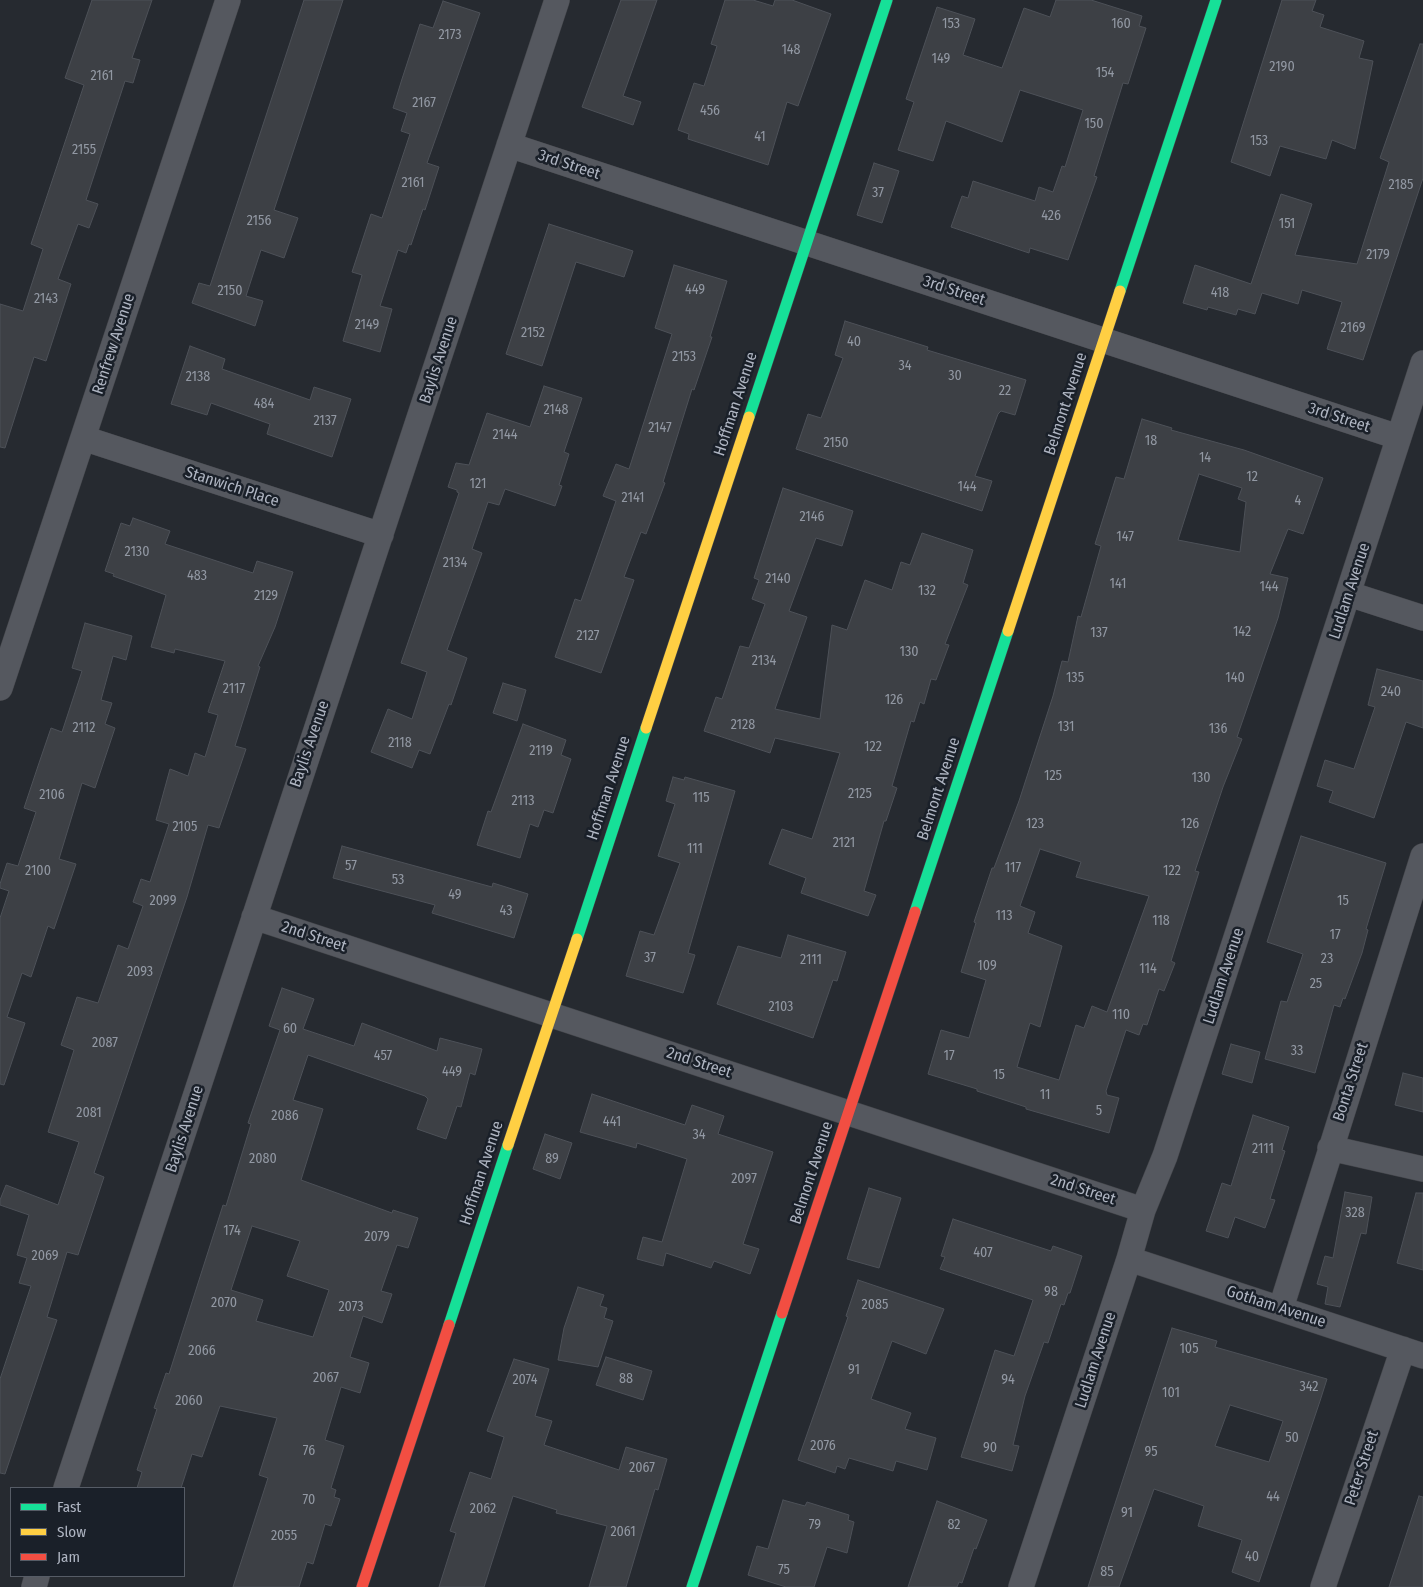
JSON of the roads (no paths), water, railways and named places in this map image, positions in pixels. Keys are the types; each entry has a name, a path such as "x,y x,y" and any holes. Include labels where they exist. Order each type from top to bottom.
{"street":[{"name":"Renfrew Avenue","path":"0,688 228,0"},
{"name":"Baylis Avenue","path":"66,1487 557,0"},
{"name":"Hoffman Avenue","path":"362,1587 887,0"},
{"name":"Belmont Avenue","path":"692,1587 1216,0"},
{"name":"3rd Street","path":"509,146 1398,437"},
{"name":"Ludlam Avenue","path":"1021,1587 1129,1259 1143,1210 1165,1156 1423,362"},
{"name":"Stanwich Place","path":"83,438 381,535"},
{"path":"1349,594 1423,618"},
{"name":"Bonta Street","path":"1281,1308 1330,1148 1415,910 1423,856"},
{"name":"2nd Street","path":"254,917 1143,1210"},
{"path":"1330,1148 1423,1169"},
{"name":"Gotham Avenue","path":"1129,1259 1413,1352"},
{"name":"Peter Street","path":"1323,1587 1413,1352"}]}
